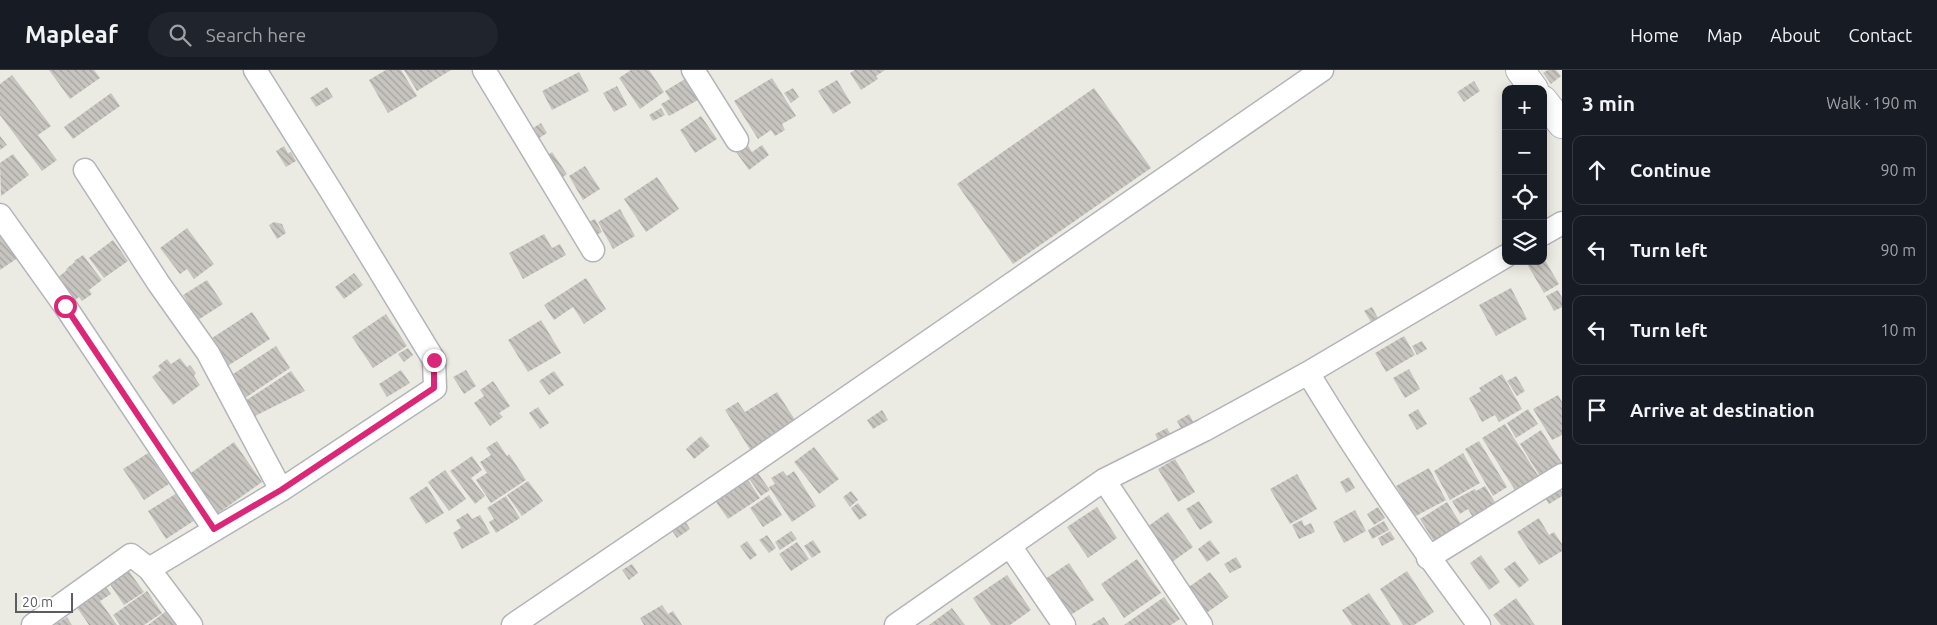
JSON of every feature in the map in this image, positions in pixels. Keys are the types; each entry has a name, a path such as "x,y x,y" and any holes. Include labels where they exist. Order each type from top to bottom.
{"street":[{"path":"149,569 281,490 434,388 434,360 255,70"},
{"path":"484,70 593,250"},
{"path":"693,70 737,140"},
{"path":"513,625 806,426 1322,70"},
{"path":"1520,70 1531,85"},
{"path":"1547,105 1562,124"},
{"path":"85,170 159,284 208,352 281,490"},
{"path":"0,216 65,306 214,529"},
{"path":"1547,232 1562,223"},
{"path":"909,622 1010,546 1104,480 1204,430 1308,373 1502,258"},
{"path":"1308,373 1334,416 1428,558 1479,625"},
{"path":"1428,558 1562,475"},
{"path":"1104,480 1201,625"},
{"path":"1010,546 1064,625"},
{"path":"33,625 131,555 149,569 191,625"}],"building":[{"path":"49,70 94,70 100,78 70,99"},
{"path":"386,70 401,70 417,96 388,113 369,80"},
{"path":"404,70 451,70 417,91"},
{"path":"631,70 649,70 664,92 640,109 619,78"},
{"path":"855,70 885,70 876,76 878,79 861,90 850,73"},
{"path":"1548,70 1556,70 1561,76 1551,84 1543,73"},
{"path":"579,72 589,91 552,110 542,91"},
{"path":"12,75 51,126 38,135 57,160 42,171 0,115 0,84"},
{"path":"772,78 796,116 782,124 785,130 775,136 771,130 758,139 734,101"},
{"path":"685,79 698,100 669,116 661,104 670,99 665,91"},
{"path":"837,80 851,103 833,114 818,91"},
{"path":"1474,81 1480,91 1464,102 1457,92"},
{"path":"617,86 627,105 614,112 603,93"},
{"path":"327,87 333,97 316,107 310,98"},
{"path":"793,88 799,97 791,103 784,93"},
{"path":"1094,88 1151,168 1013,264 957,184"},
{"path":"111,93 120,106 73,139 64,127"},
{"path":"661,108 665,115 653,121 649,115"},
{"path":"701,116 717,139 695,153 680,130"},
{"path":"541,123 547,133 533,142 527,132"},
{"path":"0,136 7,145 0,150"},
{"path":"747,144 752,152 762,145 769,155 749,170 736,152"},
{"path":"284,146 288,153 291,152 296,161 286,167 276,151"},
{"path":"552,152 567,174 556,182 541,159"},
{"path":"13,154 29,175 1,196 0,163"},
{"path":"585,166 600,189 583,200 569,176"},
{"path":"657,177 679,209 646,232 624,199"},
{"path":"620,209 635,236 613,249 598,222"},
{"path":"595,219 602,232 590,238 584,224"},
{"path":"274,222 282,224 286,233 277,239 269,225"},
{"path":"187,228 214,264 194,279 187,269 180,274 160,248"},
{"path":"0,229 19,257 0,270"},
{"path":"544,234 552,248 560,244 566,255 523,279 509,253"},
{"path":"113,240 128,261 104,278 89,258"},
{"path":"83,255 102,280 89,290 92,294 82,301 79,297 73,302 56,279"},
{"path":"1547,264 1559,284 1544,293 1528,265"},
{"path":"354,273 363,285 344,299 335,287"},
{"path":"586,278 606,309 584,324 573,307 554,320 544,305"},
{"path":"207,280 223,304 198,320 183,295"},
{"path":"1511,288 1527,319 1496,336 1479,305"},
{"path":"1558,290 1562,298 1562,307 1554,311 1546,296"},
{"path":"1372,307 1378,318 1371,322 1364,311"},
{"path":"252,312 270,339 226,367 209,340"},
{"path":"386,314 407,346 373,368 352,337"},
{"path":"541,320 561,353 528,372 508,340"},
{"path":"1404,336 1415,355 1386,372 1375,353"},
{"path":"1422,341 1427,349 1417,355 1412,346"},
{"path":"276,346 290,368 242,400 227,378"},
{"path":"408,348 413,355 404,362 398,354"},
{"path":"180,358 187,367 190,365 196,373 194,376 200,385 173,405 152,377 161,370 158,366 167,359 171,364"},
{"path":"1409,369 1420,389 1405,398 1393,378"},
{"path":"401,370 410,383 387,397 379,384"},
{"path":"466,370 476,386 464,394 453,377"},
{"path":"291,371 305,391 251,418 242,403"},
{"path":"554,371 564,385 549,395 539,381"},
{"path":"1502,374 1522,409 1499,422 1495,415 1482,422 1469,398 1481,391 1479,388"},
{"path":"1516,376 1525,391 1517,396 1507,381"},
{"path":"493,381 510,406 499,413 503,417 490,426 474,403 484,396 480,390"},
{"path":"777,392 797,423 751,451 725,410 738,402 745,412"},
{"path":"1558,395 1562,402 1562,435 1552,440 1533,409"},
{"path":"538,407 549,423 540,429 529,413"},
{"path":"1418,409 1427,424 1417,430 1408,415"},
{"path":"1528,409 1538,424 1516,438 1507,423"},
{"path":"882,410 888,420 873,429 867,420"},
{"path":"1189,414 1195,425 1183,432 1177,421"},
{"path":"1505,424 1541,480 1518,495 1482,438"},
{"path":"1167,428 1171,435 1159,442 1155,434"},
{"path":"1541,430 1562,463 1541,478 1520,444"},
{"path":"701,436 710,446 694,459 686,449"},
{"path":"497,441 507,456 509,454 526,480 491,503 476,480 487,473 480,462 491,455 486,448"},
{"path":"1479,441 1507,487 1493,496 1465,449"},
{"path":"234,442 262,482 217,514 188,475"},
{"path":"814,447 839,479 819,494 794,462"},
{"path":"148,453 169,484 144,500 123,469"},
{"path":"1463,453 1480,483 1450,500 1434,471"},
{"path":"472,456 482,470 471,478 485,496 475,504 450,471"},
{"path":"1175,459 1195,492 1178,502 1158,469"},
{"path":"1429,468 1446,500 1414,517 1396,486"},
{"path":"445,470 466,499 449,511 428,482"},
{"path":"783,471 787,476 794,471 816,506 792,522 769,487 775,484 771,478"},
{"path":"758,473 770,490 761,496 749,479"},
{"path":"1297,474 1317,509 1290,524 1270,489"},
{"path":"746,477 760,498 728,519 714,499"},
{"path":"1349,477 1355,488 1346,493 1340,482"},
{"path":"528,481 543,501 522,516 507,495"},
{"path":"1557,484 1562,492 1562,496 1549,504 1542,493"},
{"path":"427,486 444,513 426,524 409,498"},
{"path":"1485,486 1496,504 1474,519 1468,509 1460,514 1452,501"},
{"path":"851,491 858,500 850,507 843,497"},
{"path":"177,493 195,520 166,539 148,511"},
{"path":"769,495 782,515 763,527 750,508"},
{"path":"506,496 520,518 496,533 489,522 494,519 487,508"},
{"path":"1199,501 1213,522 1200,530 1186,509"},
{"path":"1447,502 1464,529 1437,546 1420,519"},
{"path":"858,503 867,515 859,520 851,508"},
{"path":"1097,507 1117,538 1088,558 1067,527"},
{"path":"1378,507 1385,518 1374,525 1367,514"},
{"path":"1355,510 1366,531 1344,543 1333,522"},
{"path":"1168,512 1193,547 1165,567 1140,532"},
{"path":"468,513 472,519 480,515 490,533 462,549 453,533 461,528 456,520"},
{"path":"1539,518 1549,535 1554,532 1562,544 1562,551 1539,565 1517,532"},
{"path":"684,519 690,529 677,538 670,528"},
{"path":"1302,520 1304,526 1311,523 1315,532 1299,539 1292,525"},
{"path":"1384,521 1389,530 1372,539 1368,530"},
{"path":"791,531 797,539 780,550 775,542"},
{"path":"1390,531 1395,539 1382,546 1378,538"},
{"path":"767,535 776,548 769,553 759,540"},
{"path":"813,540 821,552 812,558 804,546"},
{"path":"1210,540 1220,553 1207,562 1198,549"},
{"path":"747,541 757,555 750,560 740,546"},
{"path":"797,542 809,559 791,571 779,554"},
{"path":"1481,555 1500,582 1489,590 1470,563"},
{"path":"1236,557 1242,567 1230,573 1224,564"},
{"path":"1137,559 1161,593 1124,618 1101,584"},
{"path":"1515,561 1529,580 1519,588 1504,569"},
{"path":"1069,563 1094,600 1063,620 1039,583"},
{"path":"632,564 638,573 629,580 622,570"},
{"path":"128,570 144,592 124,605 109,583"},
{"path":"1407,571 1434,612 1414,625 1403,625 1380,589"},
{"path":"1210,572 1229,597 1205,614 1186,589"},
{"path":"1007,575 1031,610 1010,625 991,625 973,598"},
{"path":"105,586 111,594 100,601 117,625 89,625 76,606"},
{"path":"147,591 162,613 144,625 120,625 113,615"},
{"path":"1369,593 1391,625 1352,625 1342,610"},
{"path":"1164,597 1180,619 1171,625 1124,625"},
{"path":"1516,598 1535,625 1501,625 1493,615"},
{"path":"662,605 668,614 673,611 682,625 644,625 640,618"},
{"path":"170,608 183,625 148,625"},
{"path":"952,608 965,625 929,625"},
{"path":"67,617 72,625 54,625"},
{"path":"1104,617 1109,625 1091,625"}],"route":[{"path":"65,306 152,439 214,529 281,490 434,388 434,360"}]}
